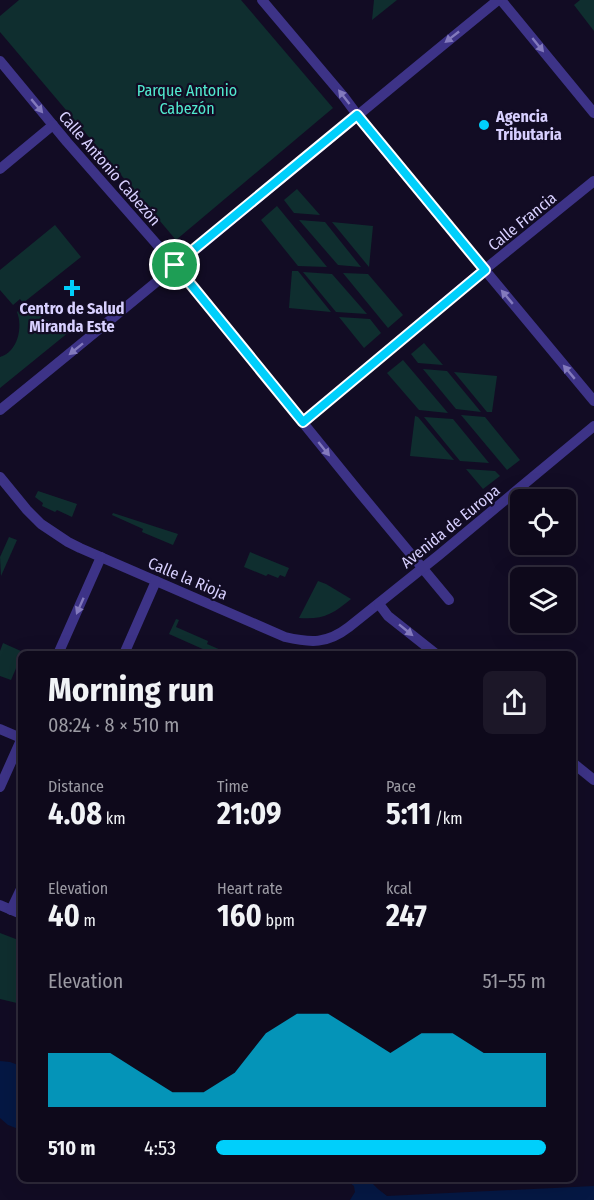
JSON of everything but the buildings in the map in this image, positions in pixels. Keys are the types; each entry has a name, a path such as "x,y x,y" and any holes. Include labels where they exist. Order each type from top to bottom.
{"street":[{"path":"262,0 594,401"},
{"path":"0,411 499,0 594,113"},
{"name":"Calle Antonio Cabezón","path":"0,61 175,265 449,600"},
{"path":"0,169 53,125"},
{"name":"Calle Francia","path":"303,422 594,182"},
{"name":"Avenida de Europa","path":"379,604 594,426"},
{"name":"Calle la Rioja","path":"0,477 41,524 68,542 285,637 315,642 328,639 339,635 379,604"},
{"path":"59,651 100,557"},
{"path":"125,651 156,581"},
{"path":"379,604 388,616 432,651"},
{"path":"0,729 18,738"},
{"path":"0,787 18,746"},
{"path":"576,765 594,780"},
{"path":"0,905 16,912"}],"green space":[{"name":"Parque Antonio Cabezón","path":"19,0 241,0 333,108 176,240 0,32 0,16"},
{"path":"374,0 397,0 372,20"},
{"path":"580,0 594,0 594,31 574,5"},
{"path":"297,189 320,215 294,213 284,200"},
{"path":"277,206 327,267 298,266 261,220"},
{"path":"299,220 325,222 361,267 338,265"},
{"path":"332,222 373,226 369,267"},
{"path":"55,225 81,257 23,303 20,299 13,305 0,290 0,270"},
{"path":"292,271 298,271 331,312 289,308"},
{"path":"303,272 332,274 367,314 336,312"},
{"path":"343,273 368,274 403,315 388,328"},
{"path":"28,303 37,314 69,332 0,388 0,357 15,345 19,332 17,312"},
{"path":"339,317 370,319 381,333 364,348"},
{"path":"424,343 443,365 418,363 411,354"},
{"path":"403,360 448,413 419,410 387,373"},
{"path":"423,369 447,371 481,412 456,409"},
{"path":"454,372 497,376 492,412 487,412"},
{"path":"461,415 485,417 520,460 507,470"},
{"path":"415,416 418,417 454,460 410,456"},
{"path":"424,417 453,419 489,463 460,461"},
{"path":"466,469 495,471 500,476 483,489"},
{"path":"38,491 77,504 72,517 42,506 43,503 35,497"},
{"path":"113,513 178,534 173,545 142,532 143,529 112,515"},
{"path":"9,537 17,540 1,576 0,557"},
{"path":"250,552 289,568 285,577 280,575 278,578 268,574 266,576 244,567"},
{"path":"318,581 351,599 327,615 299,618"},
{"path":"176,619 179,620 176,627 208,641 207,644 223,651 207,651 169,634"},
{"path":"3,643 21,651 18,651 18,664 11,680 0,676 0,651"},
{"path":"0,933 18,940 18,1003 0,999"}],"water":[{"path":"0,1061 18,1065 18,1129 8,1125 0,1118"},
{"path":"349,1182 371,1182 387,1196 594,1186 594,1200 350,1200 355,1192 354,1186"}],"place":[{"name":"Agencia Tributaria","path":"484,125"},
{"name":"Centro de Salud Miranda Este","path":"72,288"}],"route":[{"path":"357,115 485,270 303,422 175,265 357,115"}]}
